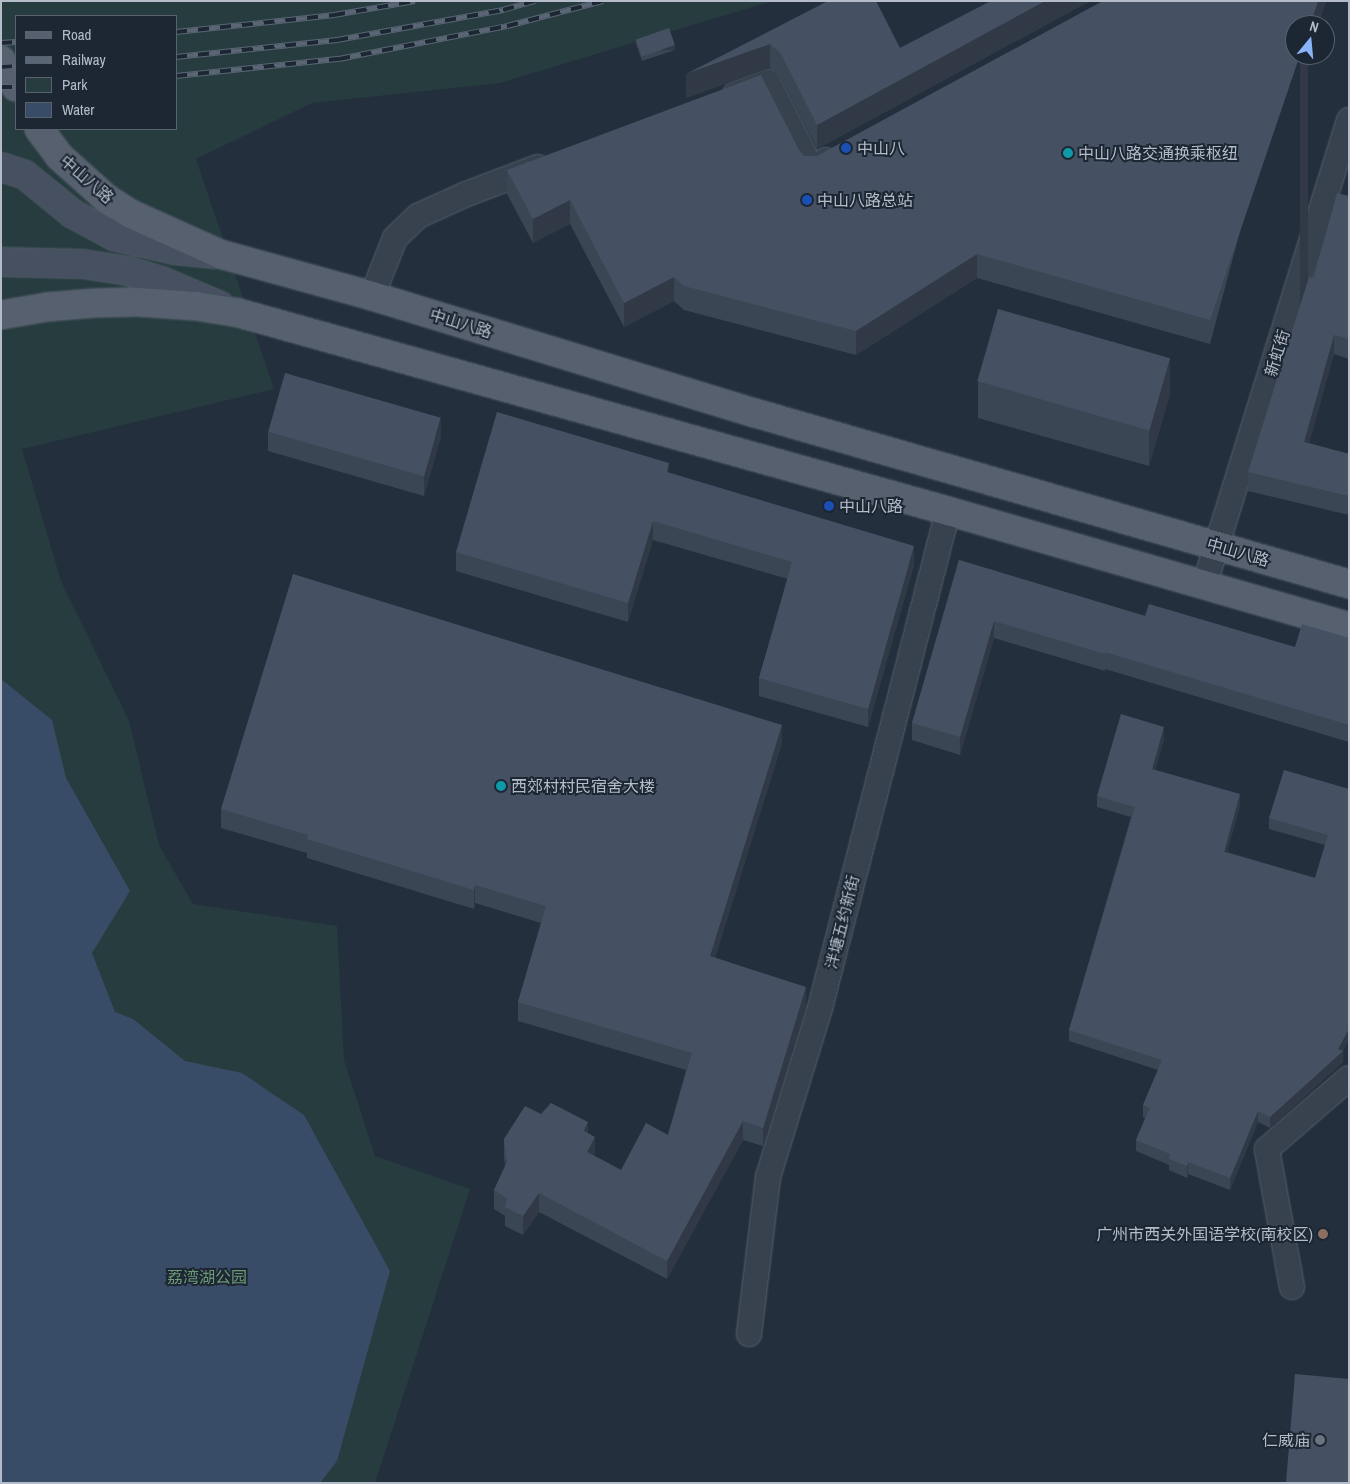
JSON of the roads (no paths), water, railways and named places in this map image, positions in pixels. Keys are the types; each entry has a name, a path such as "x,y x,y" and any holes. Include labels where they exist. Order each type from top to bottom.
{"main road":[{"path":"1,60 15,85"},
{"name":"中山八路","path":"40,130 59,156 106,198 147,222 220,254 372,296 755,412 1349,584"},
{"path":"1,315 56,306 138,302 196,306 239,313 948,511 1349,627"}],"street":[{"path":"713,102 768,82 811,168 845,150"},
{"name":"新虹街","path":"1204,586 1349,120"},
{"path":"372,296 395,238 418,216 464,195 556,160"},
{"path":"1,167 25,174 73,214 114,236 175,250 220,254"},
{"path":"1,262 83,264 128,271 161,281 239,313"},
{"name":"泮塘五约新街","path":"749,1334 768,1178 820,1008 948,511"},
{"path":"1292,1287 1267,1149 1349,1078"}],"water":[{"name":"荔湾湖公园","path":"1,679 52,720 66,778 130,891 92,953 115,1012 133,1019 185,1061 242,1073 304,1115 390,1271 337,1461 320,1483 1,1483"}],"railway":[{"path":"178,32 334,15 415,1"},
{"path":"178,57 337,40 503,10 535,1"},
{"path":"178,76 339,59 507,26 603,1"},
{"path":"1,43 15,42"},
{"path":"1,67 15,66"},
{"path":"1,87 15,87"}],"place":[{"name":"中山八","path":"846,148"},
{"name":"中山八路交通换乘枢纽","path":"1068,153"},
{"name":"中山八路总站","path":"807,200"},
{"name":"中山八路","path":"829,506"},
{"name":"西郊村村民宿舍大楼","path":"501,786"},
{"name":"广州市西关外国语学校(南校区)","path":"1323,1234"},
{"name":"仁威庙","path":"1320,1440"}]}
